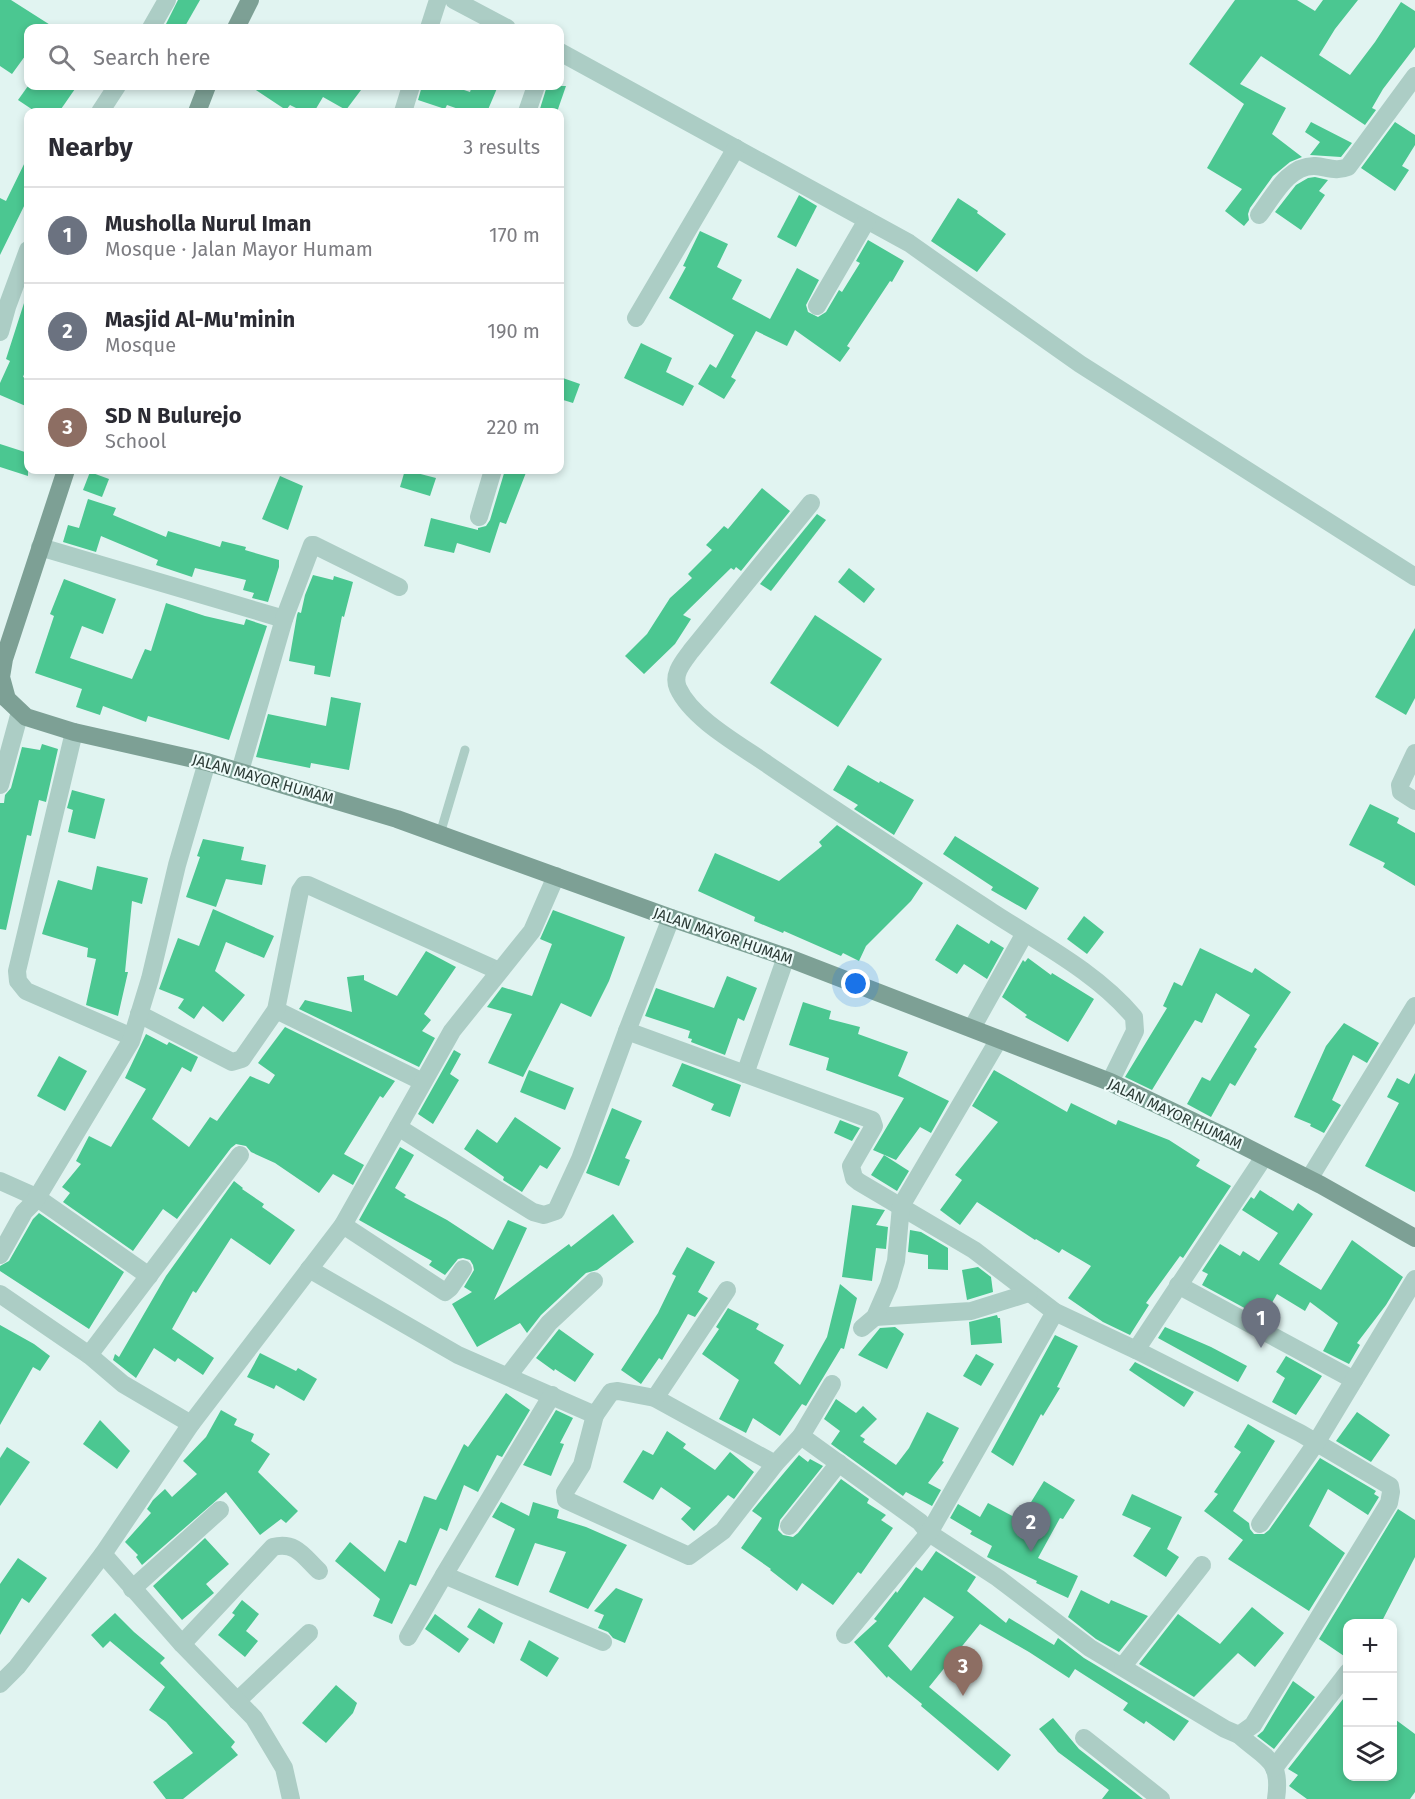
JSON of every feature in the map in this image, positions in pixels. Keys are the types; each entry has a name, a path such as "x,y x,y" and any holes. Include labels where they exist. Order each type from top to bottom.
{"main road":[{"path":"238,24 250,0"},
{"path":"199,108 205,90"},
{"path":"9,703 1,676 4,659 65,474"},
{"name":"JALAN MAYOR HUMAM","path":"9,703 26,717 74,732 207,762 397,819 786,957 1110,1082 1309,1179 1415,1238"}],"street":[{"path":"153,24 167,0"},
{"path":"430,24 438,0"},
{"path":"454,0 499,24"},
{"path":"564,54 909,243 1080,364 1415,577"},
{"path":"1259,215 1289,176 1299,169 1311,166 1336,170 1348,167 1415,76"},
{"path":"103,108 114,90"},
{"path":"404,108 410,90"},
{"path":"528,108 534,90"},
{"path":"636,318 736,148"},
{"path":"817,306 867,220"},
{"path":"0,332 3,306 24,259"},
{"path":"479,517 492,474"},
{"path":"810,503 684,660 678,669 677,687 696,712 722,733 838,813 1091,975 1134,1017 1135,1030 1110,1082"},
{"path":"240,771 284,619 310,548 314,545 399,587"},
{"path":"40,548 284,619"},
{"path":"0,785 9,703"},
{"path":"74,732 17,971 18,981 26,991 132,1037"},
{"path":"1415,753 1402,779 1400,789 1415,801"},
{"path":"0,1255 24,1212 35,1201 132,1037 150,980 177,865 207,762"},
{"path":"0,1684 17,1667 103,1554 191,1424 343,1225 452,1031 532,931 556,876"},
{"path":"139,1014 234,1062 242,1059 276,1010 300,891 304,885 499,971"},
{"path":"398,1127 533,1212 544,1215 552,1214 561,1203 580,1159 671,918"},
{"path":"972,1028 1025,933"},
{"path":"745,1074 786,957"},
{"path":"1309,1179 1415,1006"},
{"path":"276,1010 423,1082"},
{"path":"627,1030 872,1120 874,1126 850,1166 859,1182 974,1250 1055,1312 1136,1350 1316,1443 1390,1486 1389,1503 1253,1725 1239,1735"},
{"path":"999,1039 902,1206 896,1261 889,1285 868,1323 970,1311 1029,1293"},
{"path":"90,1355 240,1155"},
{"path":"1136,1350 1264,1157"},
{"path":"0,1181 36,1197 149,1276"},
{"path":"343,1225 445,1292 463,1269"},
{"path":"309,1269 458,1355 595,1415"},
{"path":"1260,1524 1316,1443 1415,1279"},
{"path":"508,1376 549,1323 594,1281"},
{"path":"1178,1285 1354,1380"},
{"path":"655,1398 727,1290"},
{"path":"0,1294 90,1355 123,1384 191,1424"},
{"path":"845,1635 929,1533 1055,1312"},
{"path":"776,1464 655,1398 618,1391 611,1392 595,1415 582,1465 564,1492 566,1500 689,1556 694,1554 723,1531 801,1436 832,1384"},
{"path":"408,1637 552,1395"},
{"path":"801,1436 920,1522 929,1533 998,1578 1090,1648 1225,1729 1239,1735 1271,1761 1278,1776 1276,1799"},
{"path":"789,1526 839,1463"},
{"path":"132,1589 220,1510"},
{"path":"182,1644 273,1547 283,1544 293,1547 318,1571"},
{"path":"103,1554 182,1644 254,1718 273,1746 284,1768 291,1799"},
{"path":"1123,1666 1202,1565"},
{"path":"444,1575 603,1642"},
{"path":"237,1701 309,1634"},
{"path":"1274,1768 1346,1673"},
{"path":"1084,1738 1161,1799"}],"lane":[{"path":"440,834 465,750"}],"building":[{"path":"0,0 11,0 49,24 24,24 24,58 12,74 0,66"},
{"path":"178,0 200,0 186,24 166,24"},
{"path":"1235,0 1297,0 1315,11 1323,0 1358,0 1335,29 1319,55 1350,75 1401,2 1415,11 1415,47 1383,89 1372,108 1376,110 1365,125 1261,56 1240,84 1286,108 1272,134 1302,157 1290,162 1273,176 1250,208 1249,220 1244,226 1225,211 1242,189 1207,168 1244,104 1189,64"},
{"path":"566,86 558,108 540,108 546,90 564,90"},
{"path":"25,90 74,90 62,108 30,108 18,100"},
{"path":"256,90 361,90 348,108 342,108 323,97 316,108 296,108 290,105 288,108 283,108"},
{"path":"421,90 470,92 471,90 496,90 489,108 456,108 447,105 446,108 442,108 418,100"},
{"path":"1311,122 1352,143 1341,157 1310,155 1320,142 1305,132"},
{"path":"1395,122 1415,135 1415,145 1402,166 1409,170 1395,191 1361,168"},
{"path":"24,164 24,206 0,255 0,198 6,201"},
{"path":"1315,177 1328,180 1319,191 1325,195 1301,230 1275,212 1296,185"},
{"path":"799,195 817,206 796,247 777,237"},
{"path":"958,198 1006,234 977,272 931,241"},
{"path":"700,231 728,244 717,267 742,280 732,299 770,319 797,268 819,280 806,305 808,312 818,317 826,312 839,290 842,292 860,263 856,261 868,240 904,261 847,346 850,348 840,362 795,330 787,346 756,331 731,377 736,380 724,399 698,384 710,364 716,368 734,335 669,298 686,267 683,266"},
{"path":"24,303 24,405 0,395 0,383 10,361 6,359"},
{"path":"641,343 672,358 666,372 694,386 683,406 624,378"},
{"path":"564,378 580,384 573,403 564,400"},
{"path":"0,444 24,452 24,474 28,476 0,467"},
{"path":"89,474 109,479 102,497 83,490"},
{"path":"404,474 420,474 436,478 430,496 400,487"},
{"path":"504,474 525,474 506,524 500,522 490,553 457,543 454,553 424,546 431,518 478,530 486,526 490,520"},
{"path":"280,476 303,486 288,530 262,519"},
{"path":"762,488 790,511 741,571 736,567 734,570 731,568 683,615 691,619 675,644 644,674 625,656 647,634 670,598 692,578 688,574 712,550 706,545 724,526 728,529"},
{"path":"88,499 116,508 113,515 166,537 168,531 220,547 222,541 246,547 245,550 279,560 268,602 252,598 254,593 243,590 246,580 195,568 192,577 156,565 158,560 101,536 96,552 63,542 68,525 79,528"},
{"path":"817,514 826,520 771,591 760,584"},
{"path":"849,568 875,589 864,603 838,582"},
{"path":"313,575 333,580 334,576 353,582 344,617 342,616 330,677 314,674 315,666 289,661 297,615 298,612 301,613"},
{"path":"64,579 116,599 103,634 82,626 70,658 132,679 145,649 151,651 166,603 205,616 244,625 246,619 267,626 229,740 148,716 146,722 103,706 100,715 76,707 82,689 35,673 54,616 50,614"},
{"path":"815,615 882,659 838,727 770,683"},
{"path":"1415,628 1415,698 1406,715 1375,697"},
{"path":"331,697 361,703 349,770 311,763 310,768 256,757 268,714 326,726"},
{"path":"42,744 58,749 46,802 39,800 31,836 27,835 6,930 0,929 0,803 4,803 5,795 11,788 22,747 40,750"},
{"path":"848,765 914,800 894,835 854,809 858,805 833,790"},
{"path":"72,790 105,799 95,839 68,832 73,810 67,808"},
{"path":"1370,804 1399,818 1397,823 1415,833 1415,886 1383,867 1385,863 1349,845"},
{"path":"837,825 923,883 911,901 866,946 859,961 754,921 755,917 698,891 715,853 779,881 822,846 819,842"},
{"path":"955,836 1039,888 1026,910 991,890 993,887 943,854"},
{"path":"203,839 244,847 241,860 266,865 262,885 226,879 216,907 186,897 200,857 197,856"},
{"path":"97,866 148,878 142,904 132,901 125,972 128,972 118,1016 86,1005 96,959 87,957 88,948 42,934 58,880 92,890"},
{"path":"213,909 274,936 264,958 226,942 215,971 245,995 223,1022 203,1006 194,1019 178,1008 184,999 159,989 178,938 199,946"},
{"path":"553,910 625,937 609,981 591,1017 561,1003 523,1077 488,1063 512,1014 487,1007 502,987 532,996 552,944 540,939"},
{"path":"1084,916 1104,932 1087,954 1067,939"},
{"path":"957,924 989,944 991,940 1004,948 987,979 964,964 957,974 935,960"},
{"path":"1200,948 1252,973 1255,968 1291,992 1254,1047 1257,1049 1235,1086 1230,1083 1211,1117 1187,1104 1202,1077 1210,1081 1250,1015 1216,993 1202,1023 1195,1020 1152,1090 1125,1077 1167,1008 1163,1006 1174,982 1182,986"},
{"path":"426,951 456,967 424,1014 431,1020 422,1031 435,1038 419,1067 299,1009 305,1000 352,1012 347,977 364,975 364,980 397,996"},
{"path":"1028,958 1051,975 1052,973 1094,999 1068,1042 1025,1017 1027,1015 1002,997 1023,960 1025,962"},
{"path":"727,976 757,988 744,1021 738,1018 725,1055 691,1042 692,1039 688,1038 690,1031 645,1016 656,988 714,1008"},
{"path":"803,1002 831,1011 829,1019 860,1027 858,1034 908,1052 898,1076 949,1101 931,1133 920,1127 896,1160 873,1150 904,1098 826,1070 829,1058 789,1045"},
{"path":"1344,1023 1379,1043 1367,1063 1353,1055 1332,1100 1341,1105 1324,1133 1310,1126 1311,1124 1294,1117 1326,1046"},
{"path":"285,1027 395,1081 383,1098 380,1096 344,1154 364,1165 353,1185 333,1174 319,1193 275,1163 251,1152 246,1146 236,1144 177,1219 163,1209 133,1251 63,1202 70,1193 62,1187 81,1164 76,1161 89,1136 111,1147 146,1089 125,1078 146,1034 167,1045 169,1042 198,1057 191,1072 182,1067 152,1119 189,1147 210,1117 217,1121 250,1076 269,1084 275,1075 258,1063"},
{"path":"454,1050 461,1054 450,1074 459,1080 433,1124 418,1114"},
{"path":"59,1056 87,1071 65,1111 37,1096"},
{"path":"682,1063 741,1085 730,1117 711,1110 714,1104 672,1086"},
{"path":"529,1070 574,1088 565,1110 520,1092"},
{"path":"994,1070 1067,1112 1071,1103 1116,1125 1118,1120 1169,1140 1200,1160 1196,1166 1231,1186 1183,1258 1180,1256 1146,1303 1149,1305 1130,1335 1103,1322 1068,1298 1091,1266 1062,1249 1059,1253 1035,1240 977,1202 960,1225 940,1210 962,1180 955,1175 998,1122 972,1106"},
{"path":"1415,1073 1415,1192 1365,1166 1399,1103 1387,1097 1397,1078 1409,1084"},
{"path":"612,1108 642,1121 625,1158 630,1160 619,1186 586,1173"},
{"path":"515,1117 561,1148 547,1169 540,1165 522,1192 464,1149 477,1129 497,1143"},
{"path":"840,1120 860,1128 852,1141 834,1133"},
{"path":"400,1147 414,1155 395,1188 406,1195 404,1197 447,1220 493,1250 508,1220 527,1228 494,1300 569,1244 571,1247 613,1214 634,1242 597,1270 586,1273 541,1315 527,1333 520,1323 477,1347 452,1304 472,1292 464,1287 474,1270 470,1260 458,1259 445,1275 429,1265 432,1261 359,1220"},
{"path":"884,1155 909,1171 897,1191 871,1175"},
{"path":"234,1181 264,1204 262,1207 295,1230 270,1265 231,1238 196,1293 193,1291 172,1329 214,1358 203,1375 178,1358 175,1362 154,1348 136,1378 113,1360 115,1354 119,1357 166,1276"},
{"path":"1260,1190 1293,1211 1298,1203 1313,1214 1279,1264 1321,1290 1352,1240 1403,1277 1386,1305 1357,1343 1360,1345 1349,1364 1323,1351 1338,1323 1310,1302 1305,1311 1277,1294 1263,1318 1202,1285 1208,1274 1202,1271 1220,1244 1240,1256 1243,1251 1259,1261 1278,1233 1242,1210 1251,1197 1254,1199"},
{"path":"852,1205 885,1210 876,1225 888,1227 886,1249 876,1248 872,1281 842,1277"},
{"path":"39,1213 124,1272 89,1329 0,1271 0,1266 9,1261 33,1219"},
{"path":"910,1230 921,1232 948,1248 948,1270 928,1269 928,1255 908,1252"},
{"path":"687,1247 715,1262 698,1292 708,1298 695,1317 688,1314 662,1360 659,1358 641,1384 621,1370 658,1313 676,1276 672,1274"},
{"path":"978,1267 991,1277 993,1292 967,1300 962,1270"},
{"path":"840,1284 857,1298 844,1349 841,1348 806,1406 802,1404 780,1436 753,1418 746,1433 719,1419 739,1380 702,1354 719,1329 716,1327 728,1308 759,1324 756,1329 784,1345 774,1363 800,1385 827,1337"},
{"path":"997,1315 1000,1318 1002,1343 971,1345 969,1322"},
{"path":"0,1325 50,1356 40,1371 33,1367 0,1425"},
{"path":"895,1327 904,1334 887,1369 858,1355 880,1328"},
{"path":"1165,1327 1247,1366 1238,1382 1158,1338"},
{"path":"559,1329 594,1354 575,1382 536,1358"},
{"path":"1055,1335 1078,1346 1057,1387 1060,1388 1043,1416 1041,1414 1013,1466 991,1452"},
{"path":"260,1353 296,1371 298,1368 317,1379 304,1401 276,1385 274,1389 247,1377"},
{"path":"976,1354 994,1364 981,1386 963,1376"},
{"path":"1286,1356 1322,1376 1296,1415 1272,1402 1285,1378 1276,1372"},
{"path":"1135,1362 1194,1392 1184,1407 1129,1370"},
{"path":"506,1393 530,1410 502,1457 497,1455 478,1492 464,1485 447,1531 440,1528 416,1586 410,1584 392,1624 373,1616 380,1599 335,1561 350,1542 385,1572 399,1540 406,1543 424,1496 436,1500 464,1444 468,1447"},
{"path":"836,1399 856,1413 863,1406 877,1419 860,1436 865,1439 863,1442 896,1465 909,1448 927,1412 959,1428 942,1461 944,1462 928,1483 941,1490 932,1506 906,1492 903,1496 831,1444 840,1431 824,1419"},
{"path":"221,1410 237,1419 234,1425 254,1434 251,1441 270,1454 258,1472 298,1511 286,1523 281,1519 260,1535 226,1492 142,1565 136,1557 138,1555 125,1542 151,1513 147,1509 153,1500 165,1489 172,1497 197,1474 183,1461 206,1437"},
{"path":"556,1410 573,1418 560,1443 564,1444 551,1476 523,1465"},
{"path":"1357,1412 1390,1435 1371,1462 1336,1441"},
{"path":"100,1420 130,1451 117,1469 83,1444"},
{"path":"1248,1424 1275,1441 1233,1511 1249,1523 1254,1534 1264,1534 1269,1530 1320,1458 1376,1491 1374,1494 1379,1497 1368,1515 1328,1489 1309,1526 1345,1553 1309,1611 1228,1559 1243,1540 1204,1511 1218,1494 1214,1492 1241,1452 1234,1447"},
{"path":"667,1431 686,1444 683,1448 715,1470 730,1452 754,1472 734,1499 728,1495 694,1531 681,1519 691,1508 661,1487 653,1500 623,1482 643,1450 653,1455"},
{"path":"7,1447 30,1462 0,1506 0,1458"},
{"path":"799,1455 808,1462 810,1459 823,1466 780,1520 778,1530 783,1535 793,1537 798,1533 841,1479 869,1499 867,1503 886,1515 881,1520 893,1528 861,1574 858,1572 833,1605 802,1583 797,1591 741,1548 762,1518 752,1511"},
{"path":"1044,1481 1075,1500 1063,1519 1060,1518 1038,1558 1078,1576 1068,1598 987,1557 992,1546 970,1534 972,1531 950,1518 958,1504 980,1517 988,1503 1020,1520"},
{"path":"1132,1494 1182,1517 1167,1549 1179,1557 1166,1577 1133,1556 1151,1528 1122,1515"},
{"path":"501,1502 529,1516 533,1502 559,1510 557,1518 586,1527 627,1545 588,1609 549,1592 566,1552 535,1543 518,1586 495,1577 515,1529 492,1517"},
{"path":"1398,1509 1415,1520 1415,1557 1383,1619 1343,1619 1343,1655 1319,1639"},
{"path":"205,1538 229,1564 206,1584 214,1593 182,1620 153,1586"},
{"path":"936,1551 976,1577 967,1591 1006,1623 1009,1618 1054,1645 1058,1638 1084,1658 1189,1721 1174,1741 1146,1721 1144,1724 1123,1710 1128,1703 1075,1669 1069,1678 980,1624 929,1687 1011,1755 998,1771 921,1706 922,1704 888,1676 887,1678 854,1642 877,1621 874,1619 916,1567 922,1571","holes":["924,1597 954,1617 911,1671 888,1646"]},
{"path":"18,1558 47,1578 29,1603 22,1598 0,1635 0,1584"},
{"path":"616,1588 643,1599 625,1643 598,1628 604,1615 594,1611"},
{"path":"1081,1590 1109,1604 1111,1600 1148,1616 1119,1652 1096,1639 1068,1617"},
{"path":"242,1600 259,1614 246,1631 258,1641 245,1657 218,1635 235,1615 232,1613"},
{"path":"1252,1607 1284,1633 1255,1667 1238,1653 1194,1697 1139,1664 1178,1614 1220,1644"},
{"path":"479,1608 503,1623 494,1644 467,1627"},
{"path":"115,1613 165,1658 160,1663 235,1742 231,1747 238,1755 183,1799 166,1799 153,1782 193,1753 166,1722 149,1710 165,1687 110,1641 103,1648 91,1635"},
{"path":"435,1614 469,1639 459,1653 425,1629"},
{"path":"529,1640 559,1658 547,1677 520,1660"},
{"path":"1293,1681 1315,1697 1274,1749 1257,1736 1263,1731"},
{"path":"336,1685 357,1703 353,1713 326,1743 302,1723"},
{"path":"1343,1699 1343,1781 1397,1781 1397,1721 1415,1734 1415,1792 1410,1799 1307,1799 1289,1786 1298,1775 1288,1769"},
{"path":"1053,1718 1079,1749 1143,1799 1102,1799 1109,1790 1058,1752 1039,1729"}],"place":[{"name":"Musholla Nurul Iman","path":"1261,1348"},
{"name":"Masjid Al-Mu'minin","path":"1031,1552"},
{"name":"SD N Bulurejo","path":"963,1696"}]}
